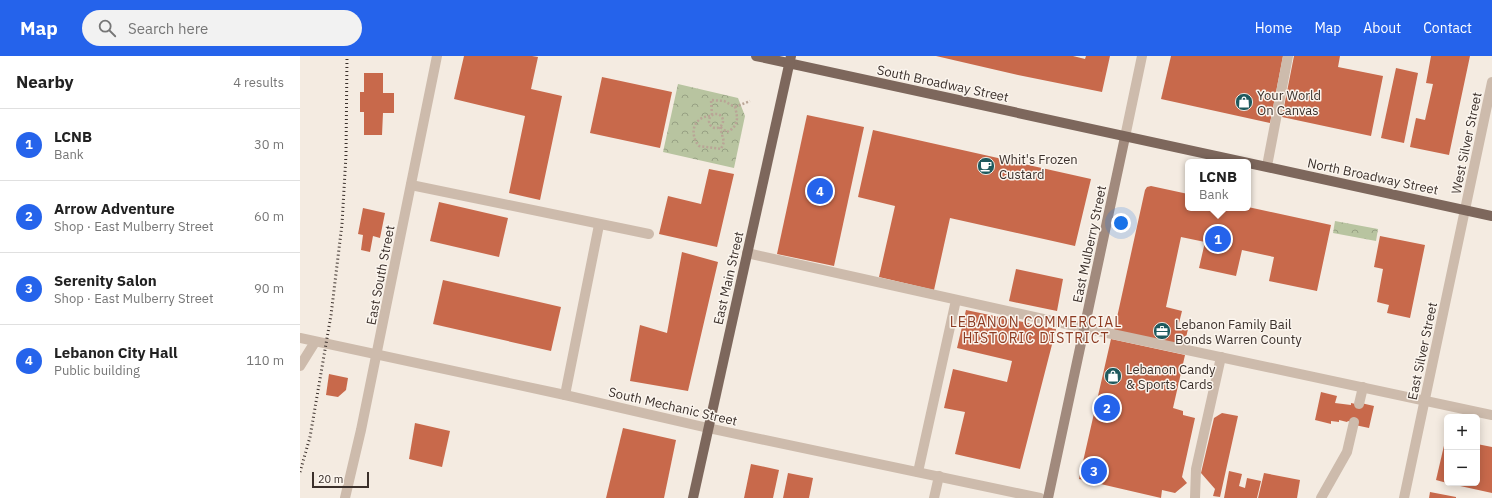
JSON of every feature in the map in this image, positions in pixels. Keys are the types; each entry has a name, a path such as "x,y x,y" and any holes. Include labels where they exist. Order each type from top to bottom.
{"main road":[{"name":"South Broadway Street","path":"756,56 790,60 1125,137"},
{"name":"East Main Street","path":"694,498 708,428 790,60"},
{"name":"North Broadway Street","path":"1125,137 1233,159"},
{"name":"North Broadway Street","path":"1251,163 1492,216"}],"street":[{"name":"East South Street","path":"345,498 376,356 437,56"},
{"path":"1125,137 1142,56"},
{"path":"1267,166 1288,56"},
{"name":"West Silver Street","path":"1464,210 1492,82"},
{"name":"East Mulberry Street","path":"1048,498 1125,137"},
{"path":"411,185 649,234"},
{"name":"East Silver Street","path":"1404,498 1464,210"},
{"path":"565,395 600,225"},
{"path":"747,253 1084,328 1492,415"},
{"path":"918,472 956,300"},
{"name":"South Mechanic Street","path":"300,338 376,356 565,395 708,428 1040,498"},
{"path":"300,366 315,342"},
{"path":"1196,498 1196,469 1221,357"},
{"path":"1359,404 1363,387"},
{"path":"1321,498 1347,452 1354,422"},
{"path":"934,498 939,476"}],"path":[{"path":"711,100 724,101 734,107 737,115 733,129 727,132 720,127 715,128 710,125 711,100"},
{"path":"734,107 750,101"},
{"path":"719,114 722,117 723,122 720,127 724,142 721,149 699,146 694,140 693,133 696,123 704,116 719,114"}],"green space":[{"path":"678,84 738,98 745,116 734,168 663,152"},
{"path":"1335,221 1378,229 1376,241 1333,233"}],"building":[{"path":"464,56 538,57 531,89 562,96 540,200 509,193 525,116 454,99"},
{"path":"936,56 1073,56 1085,59 1086,56 1110,56 1102,92"},
{"path":"1171,56 1283,56 1270,123 1161,99"},
{"path":"1294,56 1340,56 1338,67 1383,76 1371,136 1282,117"},
{"path":"1431,56 1470,56 1449,155 1410,147 1416,118 1425,120 1433,84 1426,83"},
{"path":"1396,68 1418,73 1404,143 1381,138"},
{"path":"364,73 383,73 383,93 394,93 394,113 383,113 382,135 364,135 364,112 360,112 360,92 364,92"},
{"path":"602,77 672,92 660,148 590,133"},
{"path":"807,115 864,127 834,266 777,254"},
{"path":"873,130 1091,179 1075,246 950,218 934,290 879,277 895,206 858,197"},
{"path":"709,169 734,174 717,247 659,234 668,196 701,204"},
{"path":"1151,186 1185,193 1185,211 1251,211 1251,208 1331,225 1317,291 1269,281 1274,257 1242,250 1236,276 1199,268 1205,242 1181,237 1166,307 1182,311 1178,327 1188,329 1184,346 1114,331 1145,190 1147,187"},
{"path":"439,202 508,218 499,257 430,241"},
{"path":"363,208 385,213 380,238 373,236 370,252 361,250 363,235 358,234"},
{"path":"1380,236 1425,245 1410,318 1387,313 1389,305 1377,302 1383,269 1374,267"},
{"path":"682,252 718,262 688,391 630,381 640,325 667,333"},
{"path":"1016,269 1063,279 1057,311 1009,301"},
{"path":"443,280 561,307 551,351 433,324"},
{"path":"966,310 1056,329 1020,469 955,454 965,412 944,408 953,369 1007,382 1012,361 957,348"},
{"path":"1111,339 1185,355 1173,408 1183,411 1183,415 1195,418 1182,477 1187,483 1175,493 1162,490 1161,498 1079,479"},
{"path":"329,374 348,378 346,390 338,397 326,395"},
{"path":"1321,392 1337,396 1335,403 1351,405 1351,403 1360,405 1361,403 1374,406 1369,428 1355,425 1356,423 1348,421 1331,421 1331,424 1315,420"},
{"path":"1222,413 1238,416 1220,497 1213,496 1215,489 1201,473 1214,418"},
{"path":"415,423 450,431 442,467 409,459"},
{"path":"623,428 676,440 664,498 606,498"},
{"path":"1480,445 1492,447 1492,493 1460,486 1480,486"},
{"path":"1444,446 1444,482 1436,480"},
{"path":"751,464 779,470 773,498 744,498"},
{"path":"1229,471 1242,474 1239,486 1245,488 1247,478 1261,481 1257,498 1224,498"},
{"path":"788,473 813,478 809,498 783,498"},
{"path":"1264,473 1300,480 1297,498 1258,498"},
{"path":"1430,492 1456,497 1456,498 1429,498"}],"railway":[{"path":"300,472 310,437 331,315 342,224 346,155 347,56"}],"place":[{"name":"Your World On Canvas","path":"1244,102"},
{"name":"Whit's Frozen Custard","path":"986,166"},
{"name":"Lebanon City Hall","path":"820,191"},
{"name":"LCNB","path":"1218,239"},
{"name":"Lebanon Family Bail Bonds Warren County","path":"1162,331"},
{"name":"Lebanon Candy & Sports Cards","path":"1113,376"},
{"name":"Arrow Adventure","path":"1107,408"},
{"name":"Serenity Salon","path":"1094,471"}],"district":[{"name":"LEBANON COMMERCIAL HISTORIC DISTRICT","path":"1036,330"}]}
